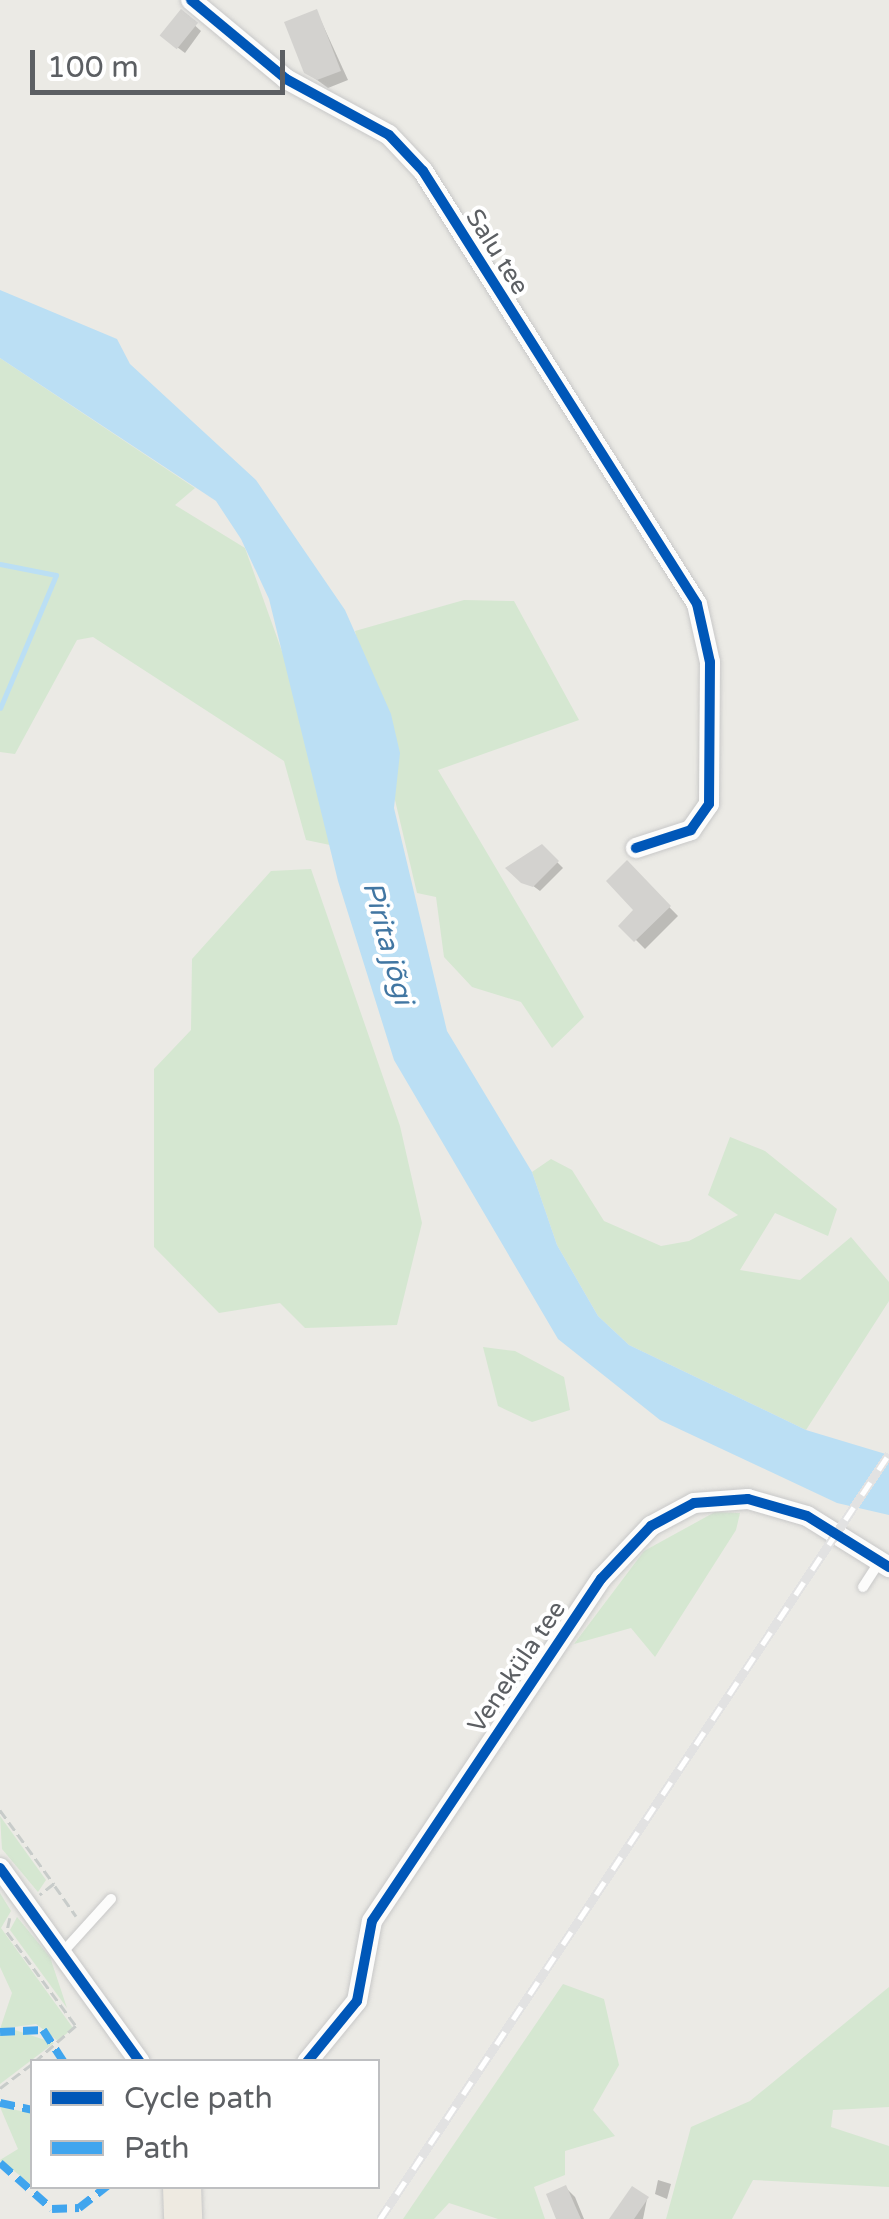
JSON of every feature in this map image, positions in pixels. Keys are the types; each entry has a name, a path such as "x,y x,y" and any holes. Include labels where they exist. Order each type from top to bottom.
{"highway":[{"path":"182,2189 183,2219"}],"street":[{"name":"Salu tee","path":"191,0 286,79 389,135 423,171 697,604 710,662 709,804 691,830 636,848"},
{"name":"Veneküla tee","path":"310,2059 358,2001 372,1921 601,1579 651,1526 694,1503 748,1500 808,1516 884,1564"},
{"path":"0,1868 138,2059"}],"lane":[{"path":"863,1588 884,1564"},
{"path":"62,1953 88,1932 111,1899"}],"path":[{"path":"54,1884 88,1932"},
{"path":"0,2088 30,2066"}],"green space":[{"path":"0,358 195,488 175,505 245,548 293,682 330,845 306,840 284,761 93,637 77,640 15,754 0,752"},
{"path":"464,600 514,601 579,720 438,770 584,1017 552,1048 521,1002 472,987 444,957 436,897 417,893 355,631"},
{"path":"311,869 400,1126 422,1223 397,1325 305,1328 280,1303 219,1313 154,1247 154,1069 191,1030 192,959 271,871"},
{"path":"730,1137 765,1151 837,1209 828,1236 775,1213 740,1270 800,1280 851,1237 889,1282 889,1301 806,1430 629,1345 598,1316 557,1245 532,1172 551,1159 572,1170 604,1221 661,1246 689,1241 738,1215 708,1195"},
{"path":"483,1347 515,1351 564,1377 570,1410 532,1422 498,1406"},
{"path":"715,1512 740,1513 736,1530 655,1657 631,1628 574,1644 644,1551"},
{"path":"0,1816 46,1880 38,1892 2,1849"},
{"path":"0,1893 11,1911 1,1928 73,2028 58,2041 36,2024 0,2029 12,1993 0,1967"},
{"path":"17,1917 50,1957 67,2008 10,1930"},
{"path":"563,1984 604,1999 619,2065 593,2110 615,2136 565,2151 565,2175 534,2187 545,2219 498,2219 449,2203 434,2219 403,2219"},
{"path":"889,1987 889,2107 833,2110 831,2127 889,2146 889,2187 753,2180 732,2219 666,2219 691,2127 750,2101"},
{"path":"15,2030 54,2043 0,2084 0,2035"},
{"path":"0,2107 30,2113 30,2183 0,2160 18,2149"}],"water":[{"name":"Pirita jõgi","path":"0,290 117,339 130,364 256,480 345,610 391,714 400,753 394,808 447,1031 532,1172 557,1245 598,1316 629,1345 806,1430 889,1455 889,1515 837,1503 660,1420 558,1339 394,1060 338,881 269,599 241,539 216,501 0,358"}],"building":[{"path":"181,9 198,23 177,49 160,35"},
{"path":"317,9 341,71 317,80 304,73 284,22"},
{"path":"542,844 559,861 533,887 521,883 505,868"},
{"path":"627,860 671,906 634,942 618,926 633,910 606,881"},
{"path":"566,2185 581,2219 556,2219 546,2194"},
{"path":"632,2186 649,2197 634,2219 609,2219"}],"waterway":[{"path":"0,564 56,575 0,708"}],"railway":[{"path":"380,2219 889,1454"}],"marked path":[{"path":"0,2032 43,2030 62,2059"},
{"path":"0,2103 30,2110"},
{"path":"0,2163 52,2209 79,2208 103,2189"}],"cycle path":[{"path":"191,0 286,79 389,135 423,171 697,604 710,662 709,804 691,830 636,848"},
{"path":"309,2059 357,2001 372,1921 601,1579 651,1526 694,1503 748,1499 807,1516 889,1567"},
{"path":"0,1868 138,2059"}]}
